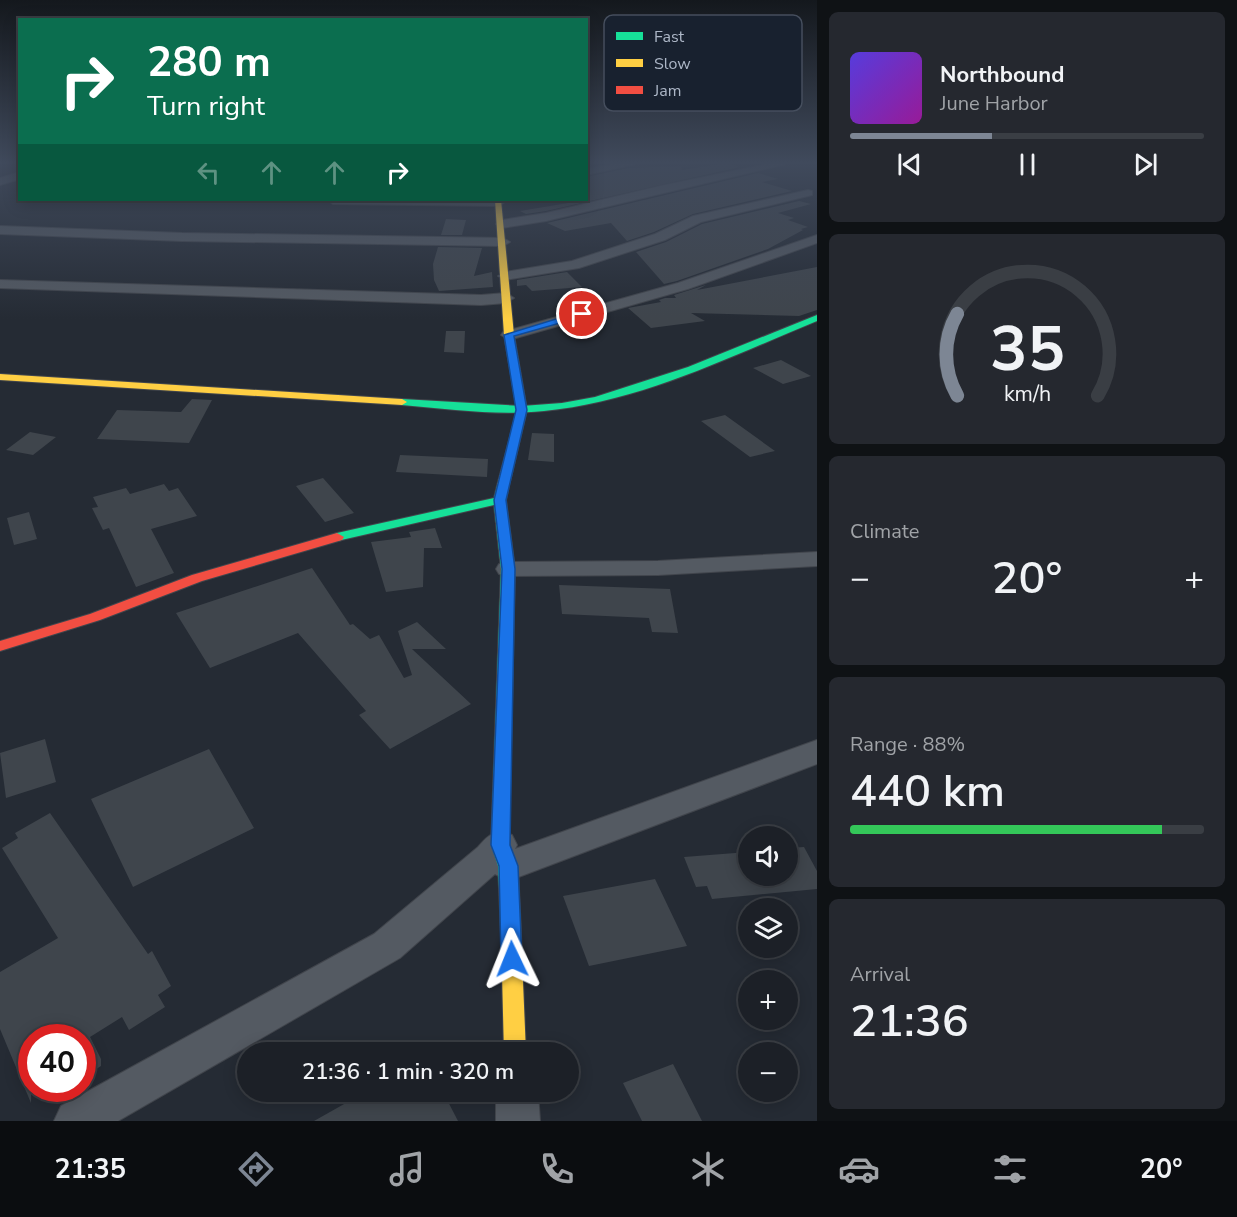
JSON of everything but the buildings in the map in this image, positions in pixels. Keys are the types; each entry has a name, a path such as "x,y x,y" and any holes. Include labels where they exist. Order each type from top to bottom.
{"street":[{"path":"501,215 509,335 522,410 500,500 508,569 504,855 514,1042"},
{"path":"502,224 553,215"},
{"path":"505,276 574,265 660,237 698,219 714,215"},
{"path":"0,230 217,238 503,242"},
{"path":"509,335 683,286 817,238"},
{"path":"0,284 481,300 506,298"},
{"path":"0,377 522,410 567,407 639,388 817,318"},
{"path":"0,646 96,617 197,578 359,531 500,500"},
{"path":"508,569 658,568 817,559"},
{"path":"76,1121 387,946 490,857 504,855 817,752"},
{"path":"517,1102 518,1121"}],"traffic: fast":[{"path":"402,402 522,409 562,406 595,400 692,370 817,318"},
{"path":"503,486 500,500 508,569 500,845 508,866 511,934"},
{"path":"337,537 500,500"}],"traffic: slow":[{"path":"499,215 509,335 522,410 503,486"},
{"path":"0,377 402,402"},
{"path":"511,934 515,1042"}],"traffic: jam":[{"path":"0,646 95,617 197,578 337,537"}],"route":[{"path":"512,959 508,866 500,845 508,569 500,500 522,410 509,335 582,314"}]}
